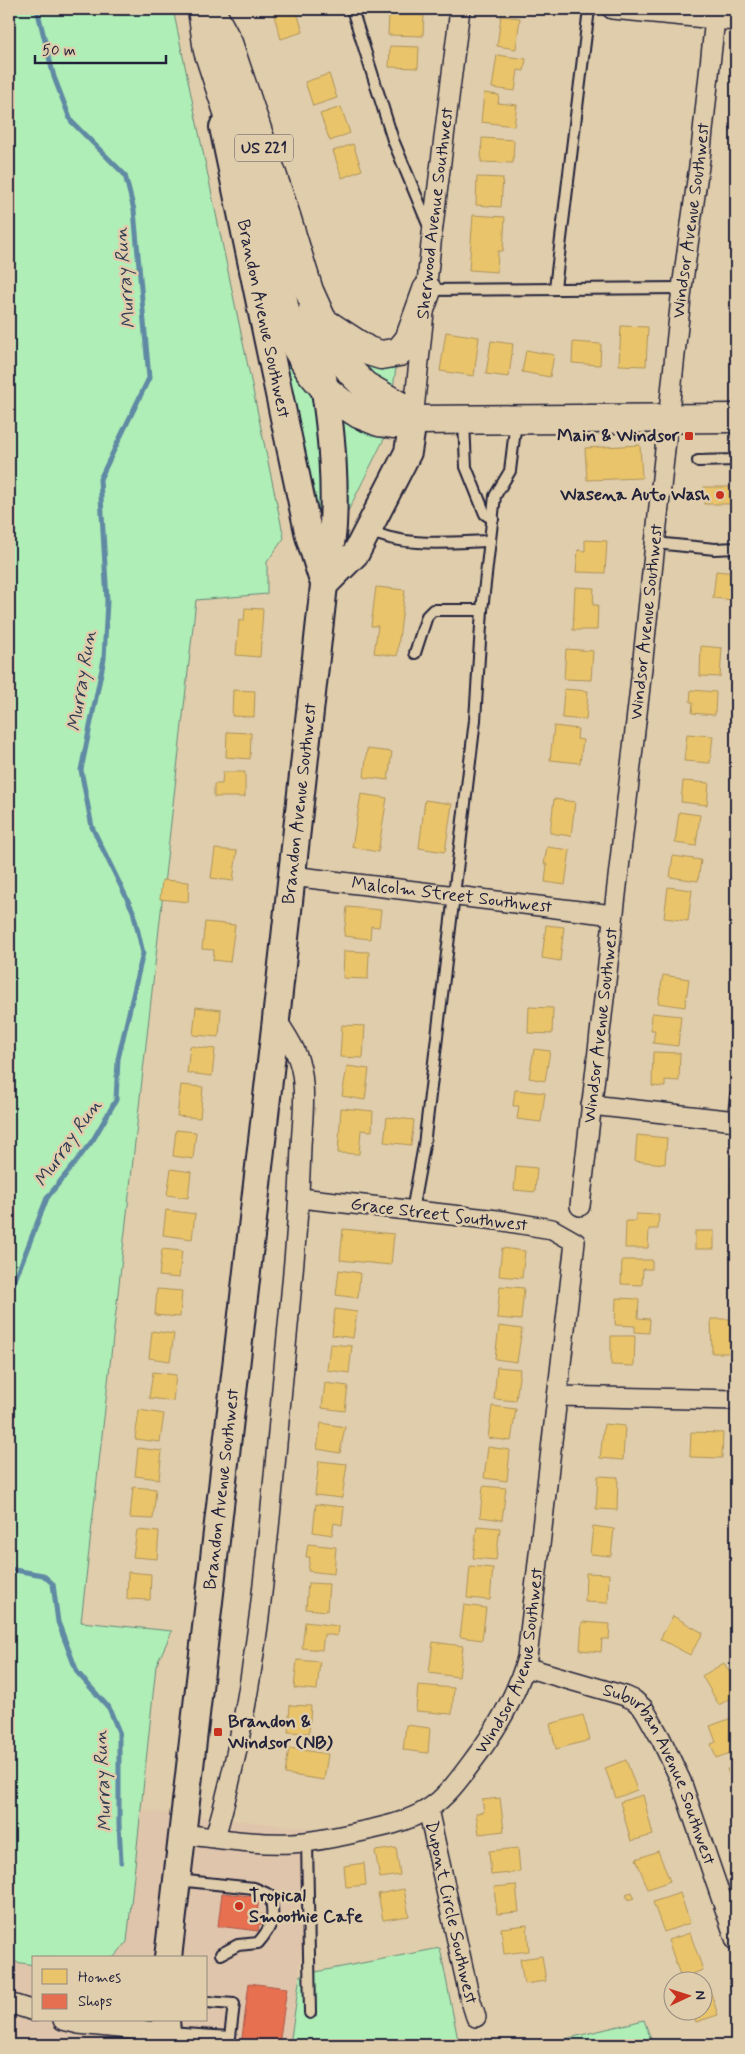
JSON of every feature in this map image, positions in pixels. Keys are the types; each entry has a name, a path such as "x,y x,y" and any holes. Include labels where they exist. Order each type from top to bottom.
{"main road":[{"name":"Brandon Avenue Southwest","path":"202,9 208,51 243,229 309,536 324,586"},
{"name":"Brandon Avenue Southwest","path":"168,1956 324,586 333,528 334,492 332,443 326,390 309,291 228,43 210,9"},
{"name":"Brandon Avenue Southwest","path":"208,51 270,242 289,329 297,349 310,371 326,390 359,414 378,422 395,424 413,420"},
{"path":"322,321 368,351 381,355 399,352 409,340 427,290"},
{"name":"US 221","path":"309,291 337,353 352,373 365,386 398,405 413,420 736,418"},
{"path":"324,586 348,530 390,448 413,420"},
{"name":"Sherwood Avenue Southwest","path":"324,586 356,553 408,452 413,420"}],"street":[{"name":"Sherwood Avenue Southwest","path":"413,420 432,234 460,9"},
{"path":"612,9 715,14 736,21"},
{"name":"Windsor Avenue Southwest","path":"580,1206 639,696 682,288 700,159 715,14"},
{"name":"Malcolm Street Southwest","path":"292,876 613,915"},
{"path":"215,1837 224,1808 239,1734 253,1657 262,1590 300,1198 304,1084 301,1064 295,1047 276,1020"},
{"path":"591,1105 735,1121"},
{"name":"Grace Street Southwest","path":"300,1198 497,1220 552,1229 575,1242"},
{"name":"Windsor Avenue Southwest","path":"181,1834 265,1843 307,1841 405,1821 428,1809 444,1797 488,1739 517,1689 525,1666 575,1242"},
{"path":"557,1396 736,1400"},
{"name":"Suburban Avenue Southwest","path":"525,1666 625,1696 634,1700 644,1710 661,1739 681,1781 736,1941"},
{"name":"Dupont Circle Southwest","path":"428,1809 469,1996 476,2017"},
{"path":"9,2003 32,2011"},
{"path":"74,2022 167,2033"}],"lane":[{"path":"352,9 393,140 432,234"},
{"path":"555,288 589,9"},
{"path":"427,290 682,288"},
{"path":"464,420 466,467 485,514 492,519"},
{"path":"412,1211 424,1146 475,720 482,610 495,496 510,471 516,420"},
{"path":"698,461 736,460"},
{"path":"368,530 377,534 422,543 490,541"},
{"path":"655,543 736,548"},
{"path":"416,653 427,616 433,610 482,610"},
{"path":"735,1121 736,1096"},
{"path":"307,1841 310,2013"},
{"path":"176,1880 254,1888 270,1895 272,1906 271,1929 258,1943 238,1945 221,1954"},
{"path":"167,2033 230,2037 234,2004 208,2002"}],"shaded area":[{"path":"140,1810 317,1829 290,2045 9,2045 9,1961 32,1965 32,2022 208,2022 208,1956 115,1956 127,1942"}],"green space":[{"path":"9,9 173,9 284,538 267,562 267,594 196,600 81,1622 172,1631 156,1666 127,1942 115,1956 32,1956 32,1965 9,1961"},
{"path":"279,335 314,398 322,478 323,540"},
{"path":"346,344 397,361 393,388 372,376"},
{"path":"339,416 376,435 385,437 345,517"},
{"path":"440,1948 459,2045 290,2045 300,1975"},
{"path":"644,2020 653,2045 540,2045"}],"building: Homes":[{"path":"272,9 296,9 303,32 281,39"},
{"path":"389,14 424,15 423,36 388,35"},
{"path":"501,16 520,18 516,49 497,46"},
{"path":"390,46 419,47 418,68 389,67"},
{"path":"497,55 526,59 524,71 518,70 515,91 492,88"},
{"path":"329,74 337,98 313,106 305,82"},
{"path":"484,93 499,95 498,103 517,105 514,126 481,122"},
{"path":"341,107 350,133 330,141 320,114"},
{"path":"482,138 514,140 513,163 481,162"},
{"path":"353,144 362,170 342,178 333,151"},
{"path":"477,177 503,178 501,207 476,205"},
{"path":"473,215 505,217 503,251 498,251 497,272 469,270"},
{"path":"621,326 648,327 646,366 619,365"},
{"path":"446,332 479,337 474,376 440,371"},
{"path":"491,341 513,344 509,377 486,374"},
{"path":"573,342 601,344 600,365 572,363"},
{"path":"526,350 554,355 550,377 522,372"},
{"path":"640,445 642,478 587,480 585,448"},
{"name":"Wasena Auto Wash","path":"704,487 736,487 736,504 704,504"},
{"path":"585,540 607,541 605,573 576,572 578,550 585,551"},
{"path":"716,571 736,573 734,600 713,598"},
{"path":"376,587 405,590 397,656 374,653 378,626 371,626"},
{"path":"575,587 594,588 593,605 598,605 597,630 573,630"},
{"path":"245,608 263,609 260,657 236,655 239,620 244,621"},
{"path":"701,646 722,648 720,677 700,676"},
{"path":"566,649 593,651 591,680 564,679"},
{"path":"564,689 588,691 586,720 562,718"},
{"path":"233,690 255,691 254,717 232,716"},
{"path":"691,690 716,692 715,715 692,713 693,702 690,702"},
{"path":"554,726 578,729 577,739 583,740 580,763 550,760"},
{"path":"227,732 251,733 250,759 226,757"},
{"path":"687,734 713,736 710,763 684,761"},
{"path":"367,749 392,752 388,780 364,777"},
{"path":"223,772 245,772 245,797 214,797 214,784 222,784"},
{"path":"683,781 709,783 707,805 681,802"},
{"path":"361,794 387,798 378,852 352,847"},
{"path":"554,799 575,802 571,836 550,833"},
{"path":"425,800 452,804 445,852 419,848"},
{"path":"679,812 700,815 696,846 675,843"},
{"path":"547,847 570,850 565,885 545,882 547,864 544,864"},
{"path":"215,849 237,851 233,881 211,878"},
{"path":"673,856 701,860 698,881 670,877"},
{"path":"162,880 189,882 188,902 160,899"},
{"path":"668,887 692,890 688,921 664,918"},
{"path":"347,907 381,910 379,927 371,926 370,939 344,936"},
{"path":"205,922 235,925 230,962 213,960 214,950 202,949"},
{"path":"546,925 564,927 560,961 542,958"},
{"path":"344,951 369,952 368,979 343,978"},
{"path":"663,975 689,979 685,1007 658,1003"},
{"path":"196,1007 221,1010 219,1037 193,1035"},
{"path":"529,1007 553,1008 552,1034 528,1033"},
{"path":"652,1013 681,1016 678,1046 653,1043 655,1030 651,1030"},
{"path":"342,1025 365,1026 363,1058 340,1057"},
{"path":"190,1046 215,1049 212,1076 187,1073"},
{"path":"534,1049 550,1051 545,1081 529,1078"},
{"path":"653,1052 680,1053 679,1081 665,1080 665,1087 652,1086"},
{"path":"347,1066 369,1069 365,1100 342,1096"},
{"path":"181,1085 203,1087 200,1118 177,1116"},
{"path":"515,1090 545,1093 541,1122 517,1119 519,1106 513,1106"},
{"path":"341,1108 373,1111 372,1131 361,1130 359,1154 338,1153"},
{"path":"387,1117 414,1120 411,1145 384,1142"},
{"path":"176,1130 196,1132 193,1159 173,1156"},
{"path":"637,1135 667,1138 665,1164 635,1161"},
{"path":"516,1166 537,1168 535,1192 514,1190"},
{"path":"731,1166 736,1166 736,1192 730,1191"},
{"path":"171,1169 191,1172 188,1198 167,1195"},
{"path":"166,1210 195,1214 192,1239 163,1235"},
{"path":"636,1214 659,1215 658,1229 649,1229 648,1248 625,1248 626,1221 636,1221"},
{"path":"343,1229 394,1234 391,1265 340,1260"},
{"path":"695,1231 714,1231 714,1249 695,1249"},
{"path":"502,1248 525,1251 522,1278 499,1276"},
{"path":"162,1249 182,1251 179,1278 159,1276"},
{"path":"622,1260 652,1260 652,1269 643,1269 642,1285 621,1284"},
{"path":"339,1270 360,1273 358,1298 336,1295"},
{"path":"500,1286 524,1288 521,1320 497,1318"},
{"path":"157,1289 182,1291 180,1317 155,1315"},
{"path":"616,1298 639,1299 638,1318 650,1319 649,1333 635,1332 635,1326 615,1325"},
{"path":"335,1309 357,1312 353,1338 332,1335"},
{"path":"711,1319 732,1319 732,1331 736,1331 736,1353 712,1353"},
{"path":"499,1326 522,1329 517,1362 495,1359"},
{"path":"152,1331 174,1334 170,1361 149,1358"},
{"path":"611,1336 635,1336 634,1366 611,1365"},
{"path":"330,1344 352,1346 349,1373 327,1370"},
{"path":"497,1367 520,1369 516,1401 494,1399"},
{"path":"153,1372 176,1375 173,1401 149,1398"},
{"path":"325,1383 348,1386 345,1411 322,1408"},
{"path":"492,1406 516,1409 511,1441 488,1438"},
{"path":"139,1410 164,1414 160,1442 135,1439"},
{"path":"321,1423 345,1427 340,1453 317,1449"},
{"path":"604,1424 625,1426 623,1460 600,1458"},
{"path":"691,1432 723,1433 722,1458 690,1457"},
{"path":"732,1436 736,1436 736,1458 732,1458"},
{"path":"488,1447 510,1450 507,1481 484,1478"},
{"path":"138,1448 162,1451 159,1479 135,1476"},
{"path":"319,1461 347,1464 342,1498 315,1495"},
{"path":"598,1476 618,1477 617,1510 596,1509"},
{"path":"483,1486 506,1488 502,1520 480,1517"},
{"path":"133,1487 156,1489 153,1519 130,1518"},
{"path":"316,1504 344,1507 342,1525 334,1523 332,1535 313,1532"},
{"path":"477,1526 500,1528 496,1560 473,1558"},
{"path":"593,1526 614,1529 611,1556 590,1554"},
{"path":"137,1530 159,1532 157,1559 133,1557"},
{"path":"308,1544 336,1547 334,1574 308,1571 310,1557 306,1557"},
{"path":"470,1566 493,1568 490,1600 467,1598"},
{"path":"128,1572 151,1574 150,1600 127,1599"},
{"path":"586,1573 609,1574 608,1603 585,1602"},
{"path":"308,1583 329,1584 327,1611 306,1609"},
{"path":"464,1605 486,1608 482,1640 460,1637"},
{"path":"673,1616 703,1633 690,1655 660,1639"},
{"path":"305,1622 338,1626 337,1636 324,1634 322,1650 302,1648"},
{"path":"582,1622 610,1624 609,1639 602,1639 601,1652 580,1650"},
{"path":"433,1642 463,1646 459,1677 429,1673"},
{"path":"297,1660 320,1662 317,1690 294,1688"},
{"path":"724,1663 736,1683 736,1695 719,1705 702,1676"},
{"path":"418,1685 454,1688 452,1714 416,1711"},
{"path":"290,1705 311,1706 309,1733 288,1732"},
{"path":"583,1715 590,1740 556,1749 550,1724"},
{"path":"732,1718 736,1730 736,1751 716,1758 711,1744 716,1742 710,1726"},
{"path":"406,1725 430,1728 428,1753 403,1750"},
{"path":"289,1748 328,1754 324,1780 285,1774"},
{"path":"626,1760 637,1790 616,1798 605,1768"},
{"path":"736,1765 736,1795 727,1769"},
{"path":"643,1795 653,1835 631,1841 620,1802"},
{"path":"500,1798 504,1831 479,1834 476,1813 484,1812 482,1800"},
{"path":"396,1848 400,1875 380,1878 375,1851"},
{"path":"518,1848 520,1872 491,1875 489,1851"},
{"path":"658,1851 670,1881 648,1889 636,1859"},
{"path":"364,1863 366,1885 346,1887 344,1866"},
{"path":"516,1885 519,1912 497,1914 494,1887"},
{"path":"404,1889 409,1916 383,1920 378,1894"},
{"path":"632,1892 634,1898 628,1900 626,1894"},
{"path":"680,1893 690,1923 664,1932 653,1902"},
{"path":"527,1925 529,1951 504,1954 501,1928"},
{"path":"690,1933 703,1970 698,1972 679,1972 668,1940"},
{"path":"542,1956 546,1981 524,1984 520,1959"},
{"path":"712,1996 718,2015 712,2017"},
{"path":"722,2040 724,2045 708,2045"}],"building: Shops":[{"name":"Tropical Smoothie Cafe","path":"222,1893 259,1897 257,1914 266,1915 264,1925 259,1924 258,1931 218,1926"},
{"path":"249,1983 287,1988 279,2045 241,2045"}],"waterway":[{"name":"Murray Run","path":"9,1295 47,1198 93,1140 116,1100 118,1059 143,953 133,911 92,827 81,770 104,659 107,601 100,479 149,378 134,210 125,175 71,121 54,77 37,9"},
{"name":"Murray Run","path":"9,1569 43,1575 53,1584 58,1622 77,1672 109,1708 119,1732 121,1862"}],"place":[{"name":"Main & Windsor","path":"689,436"},
{"name":"Wasena Auto Wash","path":"720,495"},
{"name":"Brandon & Windsor (NB)","path":"218,1732"},
{"name":"Tropical Smoothie Cafe","path":"239,1906"}]}
